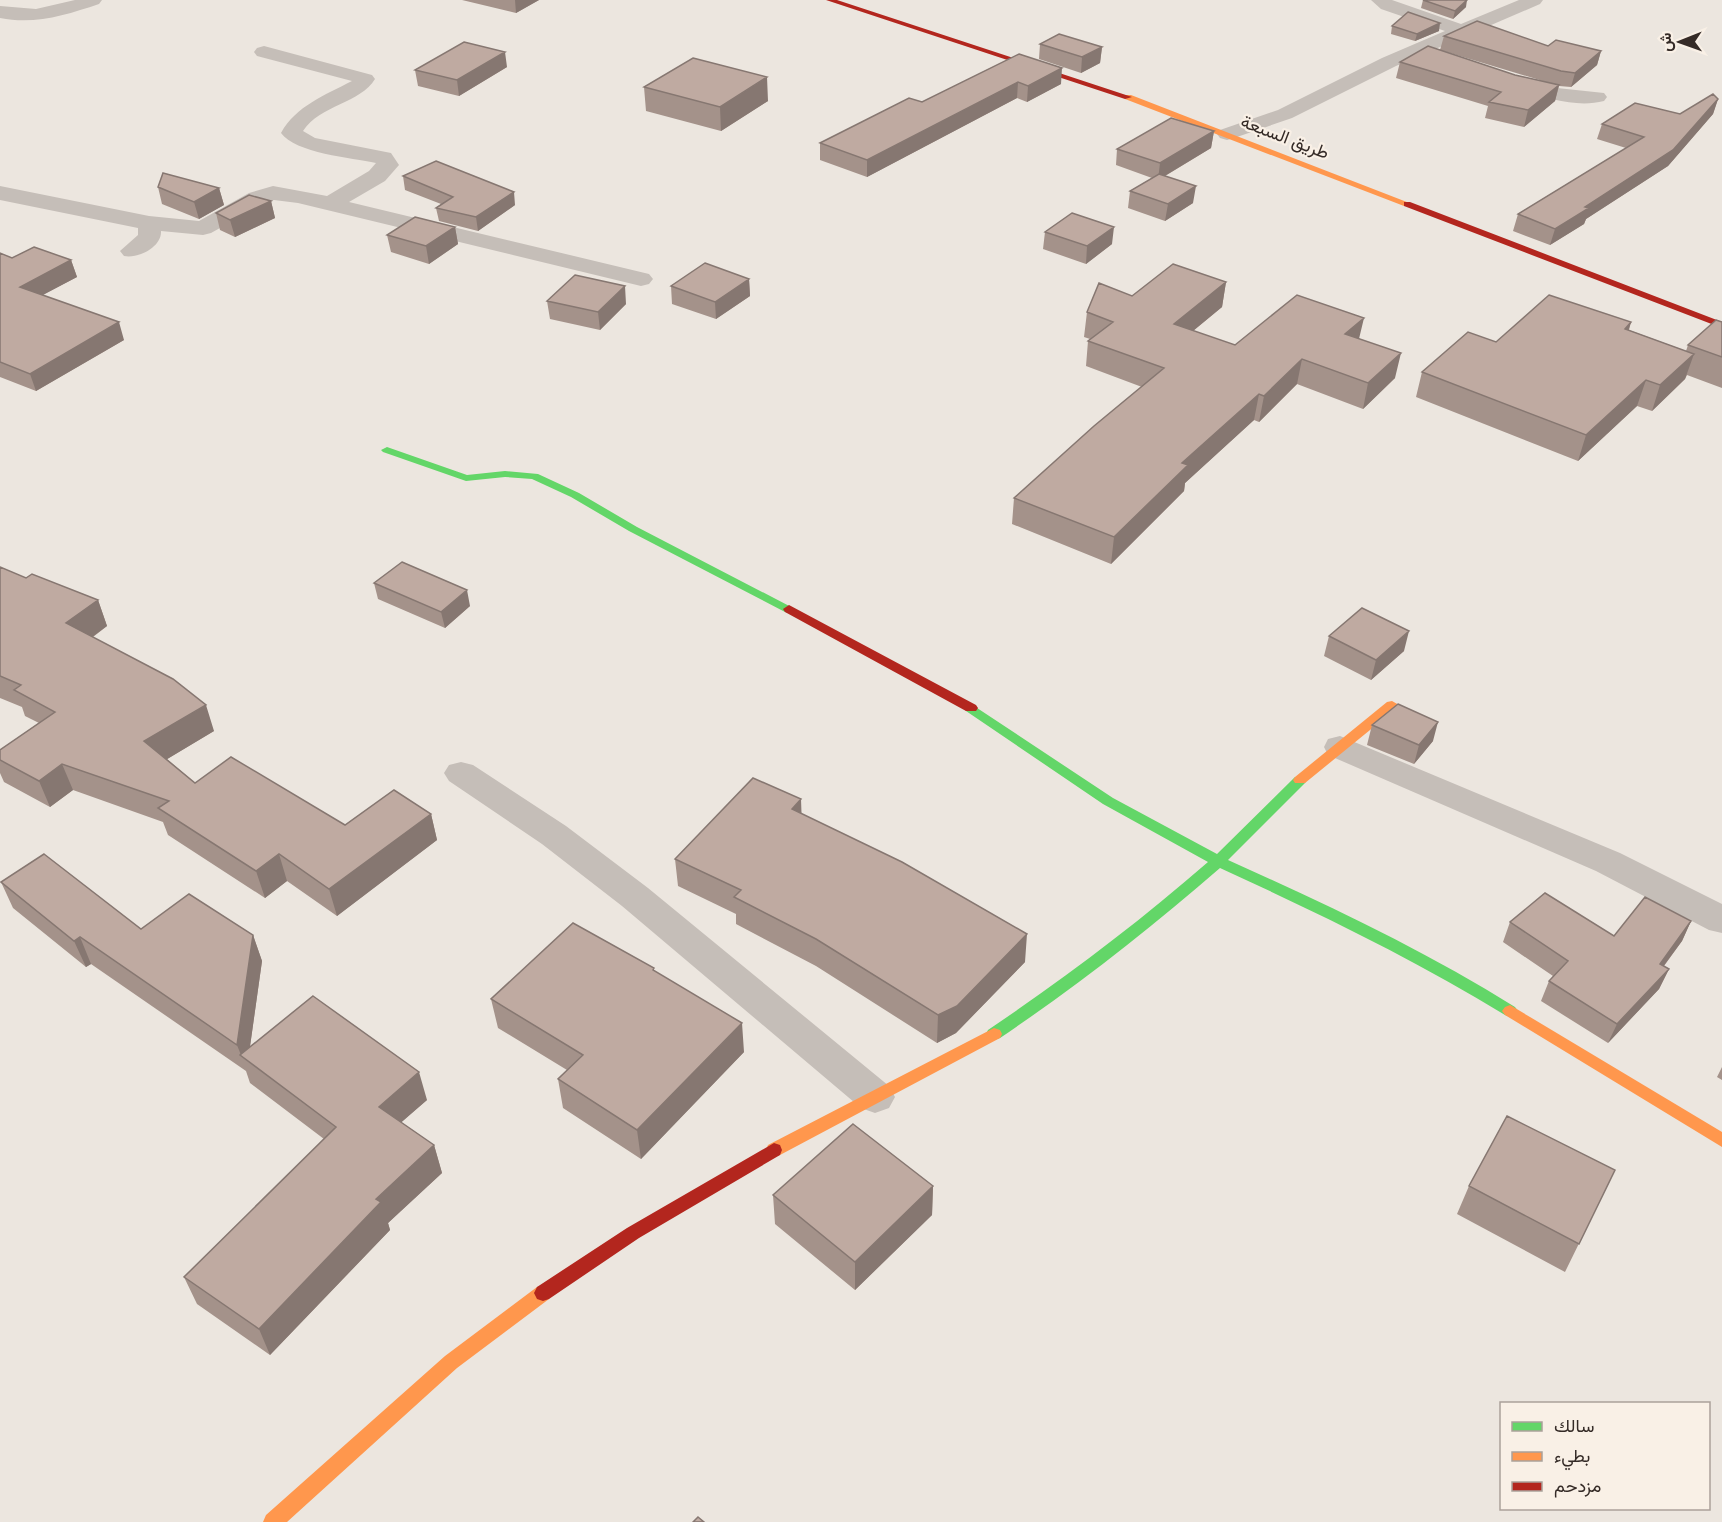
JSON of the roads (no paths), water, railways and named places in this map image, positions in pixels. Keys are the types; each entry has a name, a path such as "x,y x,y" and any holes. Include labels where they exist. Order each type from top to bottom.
{"street":[{"path":"0,12 14,16 48,15 93,0"},
{"name":"طريق السبعة","path":"830,0 1122,95 1722,325"},
{"path":"1380,0 1388,5 1462,31"},
{"path":"1227,134 1285,114 1416,50 1534,0"},
{"path":"1416,50 1439,57"},
{"path":"264,52 365,79 362,84 317,108 294,124 291,133 309,143 384,158 388,165 377,176 331,203"},
{"path":"1496,76 1555,94 1597,97"},
{"path":"0,193 149,224 203,228 257,198 273,193 298,196 641,279"},
{"path":"132,251 150,237 149,224"},
{"path":"387,450 466,478 505,474 534,476 575,495 672,550 833,631 978,712 1108,801 1218,861 1306,901 1478,991 1722,1140"},
{"path":"273,1522 451,1362 542,1294 664,1215 851,1108 1004,1029 1162,910 1218,861 1292,787 1392,705"},
{"path":"1340,747 1608,862 1722,920"},
{"path":"460,773 554,835 635,897 875,1097"}]}
